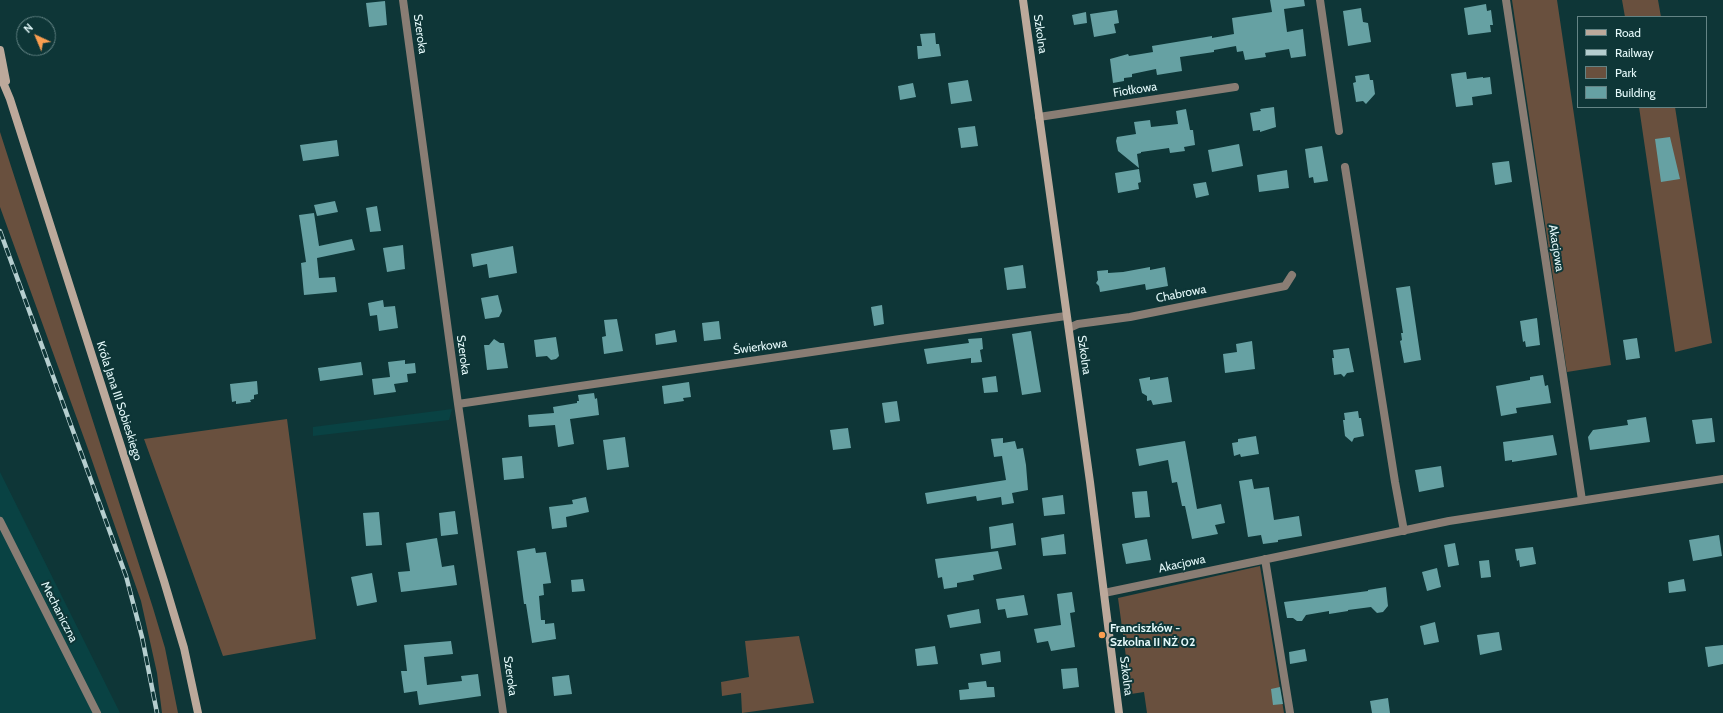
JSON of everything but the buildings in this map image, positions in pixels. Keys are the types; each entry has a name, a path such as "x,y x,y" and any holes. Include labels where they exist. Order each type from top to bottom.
{"street":[{"name":"Szeroka","path":"403,0 458,404 503,713"},
{"name":"Szkolna","path":"1023,0 1119,713"},
{"path":"1320,0 1339,131"},
{"name":"Akacjowa","path":"1506,0 1582,500"},
{"name":"Króla Jana III Sobieskiego","path":"0,50 10,99"},
{"name":"Króla Jana III Sobieskiego","path":"0,75 10,99 164,581 184,648 198,713"},
{"name":"Fiołkowa","path":"1039,117 1235,87"},
{"path":"1345,168 1404,531"},
{"name":"Chabrowa","path":"1068,328 1078,324 1130,317 1285,286 1292,275"},
{"name":"Świerkowa","path":"458,404 1066,316"},
{"name":"Akacjowa","path":"1104,593 1449,522 1723,479"},
{"name":"Mechaniczna","path":"0,521 98,713"},
{"path":"1265,559 1290,713"}],"shaded area":[{"path":"452,409 449,420 313,436 313,427"},
{"path":"0,472 120,713 0,713"}],"green space":[{"path":"1512,0 1557,0 1611,365 1567,372"},
{"path":"1622,0 1658,0 1661,16 1625,16"},
{"path":"1639,108 1675,108 1712,343 1675,352"},
{"path":"0,132 153,608 165,648 178,713 162,713 157,673 141,601 88,449 0,207"},
{"path":"287,419 316,639 223,656 144,439"},
{"path":"1260,566 1284,713 1147,713 1144,692 1131,694 1118,598"},
{"path":"799,636 814,703 742,713 741,693 722,696 721,682 749,677 745,641"}],"railway":[{"path":"0,231 126,576 142,637 157,713"}],"place":[{"name":"Franciszków - Szkolna II NŻ 02","path":"1102,635"}]}
